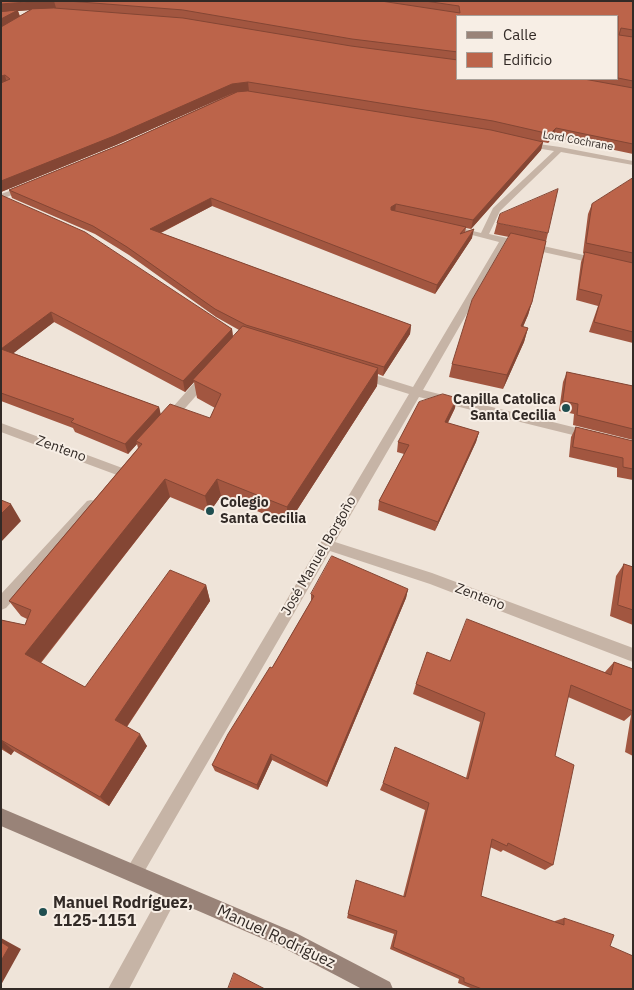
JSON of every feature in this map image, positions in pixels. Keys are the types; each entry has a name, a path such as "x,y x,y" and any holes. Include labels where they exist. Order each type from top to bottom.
{"main road":[{"name":"Manuel Rodríguez","path":"1,817 289,940 383,989"}],"street":[{"name":"Lord Cochrane","path":"522,143 631,163"},
{"path":"484,235 496,210 560,149"},
{"path":"1,198 38,182"},
{"path":"1,198 15,206"},
{"path":"448,228 633,269"},
{"name":"José Manuel Borgoño","path":"134,873 505,240"},
{"path":"161,427 215,368"},
{"path":"352,372 415,392 604,439"},
{"name":"Zenteno","path":"1,427 121,472"},
{"path":"1,604 101,494"},
{"name":"Zenteno","path":"326,544 432,579 633,655"},
{"path":"118,989 172,890"}],"building":[{"path":"1,1 40,1 1,4"},
{"path":"68,1 381,1 460,13 459,6 425,1 633,1 633,30 621,28 619,35 619,15 456,15 456,52 352,39 183,10"},
{"path":"54,8 183,18 351,46 456,60 456,80 589,80 633,88 633,144 556,128 550,134 493,121 248,82 232,84 114,136 1,181 1,83 10,79 5,75 1,76 1,27 32,9"},
{"path":"18,10 1,19 1,12"},
{"path":"619,35 633,37 633,81 619,78"},
{"path":"248,91 491,130 543,142 473,220 396,204 391,207 391,210 466,227 460,234 474,229 437,285 211,198 150,229 411,325 384,367 246,325 215,309 127,247 93,226 9,190 122,144 237,92"},
{"path":"633,178 633,253 586,243 592,204"},
{"path":"558,189 548,233 497,223 500,214"},
{"path":"1,195 85,232 232,329 183,381 51,312 1,349"},
{"path":"511,233 546,241 532,302 521,326 528,328 507,375 452,364 472,300"},
{"path":"585,252 633,263 633,332 594,322 602,295 579,289"},
{"path":"243,326 378,368 287,507 217,479 205,496 165,479 25,654 85,687 170,570 206,585 115,720 140,734 100,797 1,740 1,620 25,625 31,610 9,601 142,444 136,441 170,404 210,418 221,394 193,380"},
{"path":"1,349 159,407 125,444 71,422 74,419 1,393"},
{"path":"567,372 633,386 633,429 577,415 578,404 563,401"},
{"path":"443,394 457,398 445,422 479,432 438,522 379,501 409,445 398,442 419,402"},
{"path":"576,427 633,441 633,469 623,467 623,458 573,447"},
{"path":"1,500 11,504 1,514"},
{"path":"332,556 408,589 327,782 271,754 257,785 212,765 228,734 270,667 272,668 314,596 311,594"},
{"path":"624,564 633,567 633,610 618,605"},
{"path":"467,619 611,675 614,662 633,669 633,711 571,685 555,756 574,765 553,865 508,843 507,846 492,839 481,896 564,925 564,918 614,935 610,946 633,956 633,989 482,989 464,982 464,978 393,947 397,931 348,914 356,880 405,897 429,803 383,783 395,747 468,779 485,713 416,684 427,652 450,661"},
{"path":"1,942 9,947 1,961"},
{"path":"234,973 265,989 228,989"}],"place":[{"name":"Capilla Catolica Santa Cecilia","path":"566,408"},
{"name":"Colegio Santa Cecilia","path":"210,511"},
{"name":"Manuel Rodríguez, 1125-1151","path":"43,912"}]}
